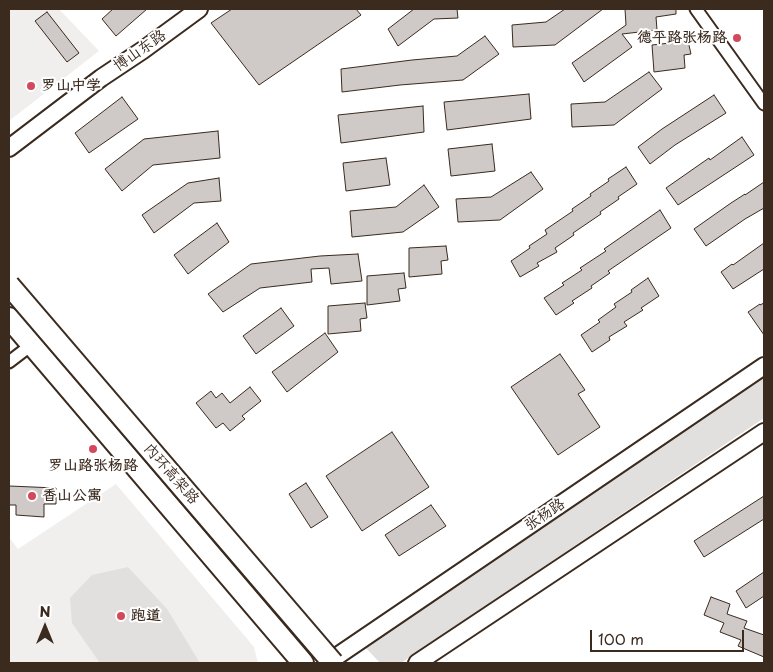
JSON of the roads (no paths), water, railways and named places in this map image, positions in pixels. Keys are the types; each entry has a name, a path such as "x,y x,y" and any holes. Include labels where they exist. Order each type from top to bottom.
{"highway":[{"name":"内环高架路","path":"9,285 333,663"},
{"name":"内环高架路","path":"9,318 303,663"}],"main road":[{"name":"博山东路","path":"9,148 101,78 199,9"},
{"name":"张杨路","path":"327,663 764,366"},
{"path":"417,663 764,432"}],"street":[{"path":"696,9 764,104"},
{"path":"9,362 26,349"}],"place":[{"name":"德平路张杨路","path":"737,38"},
{"name":"罗山中学","path":"31,86"},
{"name":"罗山路张杨路","path":"93,449"},
{"name":"香山公寓","path":"32,496"},
{"name":"跑道","path":"121,616"}]}
